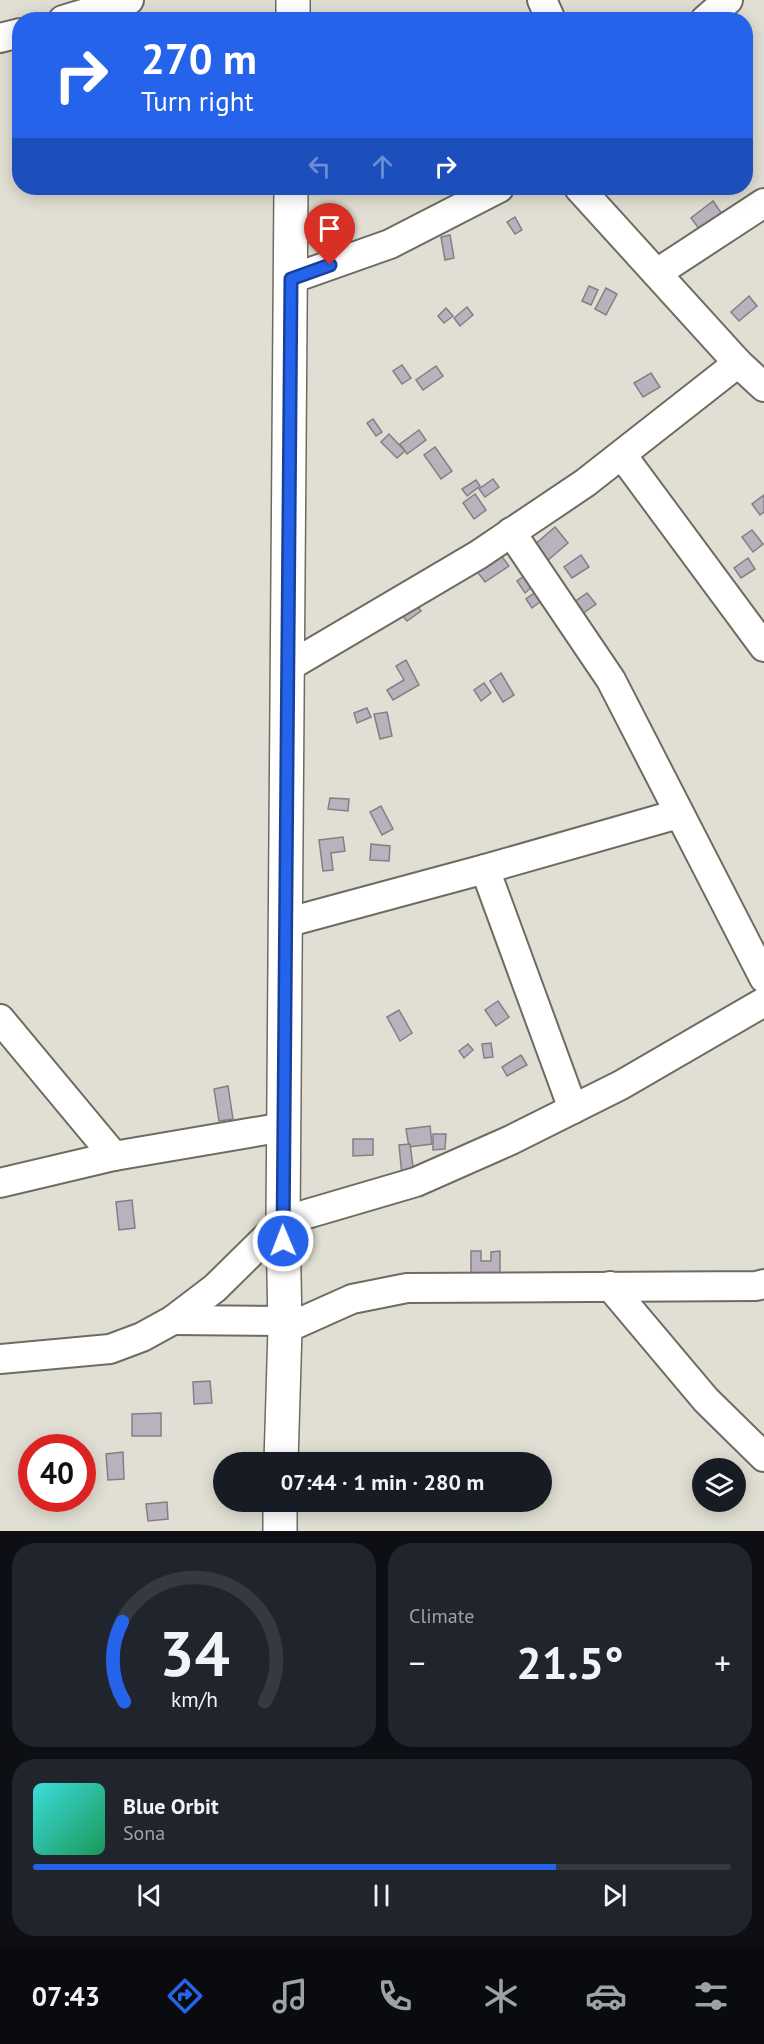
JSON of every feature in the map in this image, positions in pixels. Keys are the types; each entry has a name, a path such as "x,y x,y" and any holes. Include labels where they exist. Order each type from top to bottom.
{"street":[{"path":"89,12 129,0"},
{"path":"714,12 728,0"},
{"path":"281,1452 285,1325 283,1221 291,195"},
{"path":"291,279 390,244 485,195"},
{"path":"585,195 738,363 764,387"},
{"path":"657,273 764,203"},
{"path":"288,667 478,555 585,483 738,363"},
{"path":"622,455 764,647"},
{"path":"512,532 611,680 764,978"},
{"path":"285,923 678,814"},
{"path":"485,869 573,1109"},
{"path":"0,1359 110,1349 142,1337 173,1320 215,1288 283,1221 416,1182 511,1140 621,1085 764,1002"},
{"path":"0,1019 114,1156"},
{"path":"0,1183 114,1156 284,1127"},
{"path":"173,1320 285,1325 352,1299 407,1288 756,1286 764,1284"},
{"path":"610,1286 706,1400 764,1456"},
{"path":"280,1512 280,1531"}],"building":[{"path":"713,201 722,214 700,230 691,218"},
{"path":"515,217 522,230 515,234 507,222"},
{"path":"450,235 454,258 445,260 441,237"},
{"path":"589,286 598,290 591,305 582,301"},
{"path":"606,288 617,294 606,315 595,309"},
{"path":"749,296 757,306 739,321 731,312"},
{"path":"467,307 473,315 460,326 454,318"},
{"path":"446,308 453,316 444,323 438,316"},
{"path":"402,365 411,378 402,384 393,371"},
{"path":"436,366 443,376 423,390 416,380"},
{"path":"651,373 660,387 643,397 634,383"},
{"path":"373,419 382,432 376,436 367,423"},
{"path":"419,430 426,440 407,454 400,444"},
{"path":"389,434 405,451 397,458 381,442"},
{"path":"435,447 452,471 441,479 424,455"},
{"path":"493,479 499,487 485,497 479,489"},
{"path":"476,480 480,486 467,496 462,489"},
{"path":"475,494 486,510 474,519 463,503"},
{"path":"764,495 764,512 760,515 752,504"},
{"path":"555,527 568,543 547,561 533,546"},
{"path":"752,530 763,544 753,552 742,537"},
{"path":"500,554 509,566 485,582 476,570"},
{"path":"581,555 589,567 572,578 564,567"},
{"path":"748,558 755,569 741,578 734,568"},
{"path":"524,576 532,587 525,593 517,581"},
{"path":"541,588 548,596 532,608 526,599"},
{"path":"587,593 596,604 582,614 573,603"},
{"path":"415,603 421,611 407,621 401,614"},
{"path":"406,660 419,685 393,700 387,690 404,680 396,666"},
{"path":"501,673 514,695 503,702 490,681"},
{"path":"484,683 491,693 481,701 474,690"},
{"path":"367,708 371,717 357,723 354,713"},
{"path":"387,712 392,736 380,739 374,714"},
{"path":"330,798 349,799 348,811 328,809"},
{"path":"381,806 393,829 382,835 370,812"},
{"path":"343,837 345,851 331,853 333,870 323,871 319,840"},
{"path":"371,844 390,846 389,861 370,860"},
{"path":"498,1001 509,1017 496,1026 485,1010"},
{"path":"399,1010 412,1033 400,1041 387,1017"},
{"path":"491,1043 493,1057 484,1058 482,1044"},
{"path":"468,1044 473,1050 464,1058 459,1051"},
{"path":"521,1055 527,1065 507,1076 502,1067"},
{"path":"228,1086 233,1119 219,1121 214,1089"},
{"path":"430,1126 432,1144 409,1147 406,1129"},
{"path":"433,1134 446,1134 445,1149 433,1150"},
{"path":"353,1139 373,1139 373,1155 353,1156"},
{"path":"410,1144 414,1174 402,1176 399,1145"},
{"path":"132,1200 135,1228 119,1230 116,1202"},
{"path":"471,1251 481,1251 481,1261 491,1261 491,1252 500,1251 500,1276 471,1276"},
{"path":"210,1381 212,1403 194,1404 193,1382"},
{"path":"161,1413 161,1436 132,1436 132,1414"},
{"path":"123,1452 124,1479 108,1480 106,1454"},
{"path":"167,1502 168,1519 148,1521 146,1504"}],"route":[{"path":"283,1241 291,279 330,265"}]}
